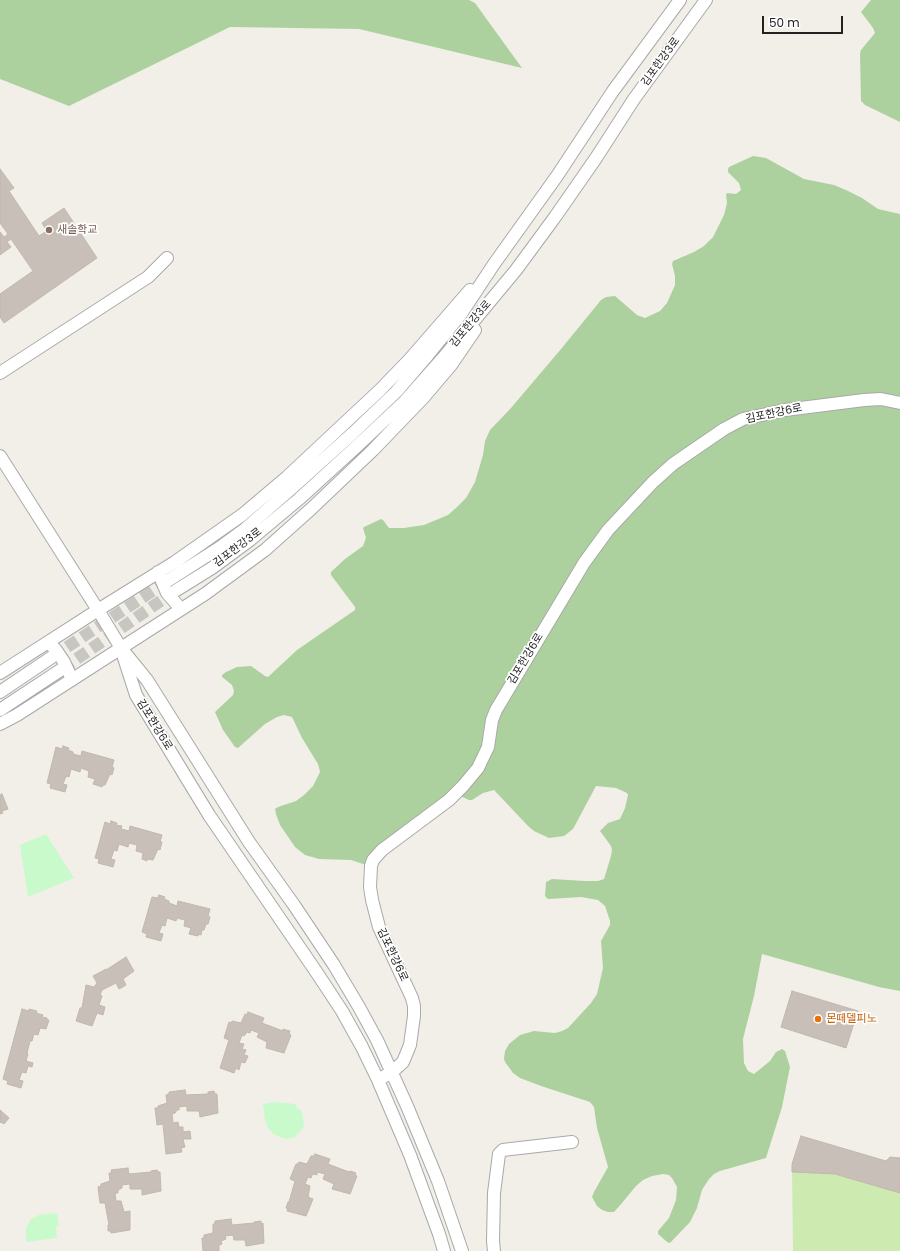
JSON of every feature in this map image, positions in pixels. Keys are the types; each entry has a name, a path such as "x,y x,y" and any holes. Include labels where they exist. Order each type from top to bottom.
{"street":[{"name":"김포한강3로","path":"169,580 245,529 298,484 396,392 461,314 494,264 557,176 613,91 680,0"},
{"name":"김포한강3로","path":"175,591 212,568 250,540 299,499 356,447 409,395 443,358 516,270 592,164 634,99 706,0"},
{"path":"0,373 148,277 167,258"},
{"path":"0,673 175,562 242,515 287,477 380,390 410,359 494,264"},
{"path":"0,724 72,680 234,573 265,550 373,450 423,398 451,365 516,270"},
{"name":"김포한강6로","path":"378,1080 392,1072 403,1062 410,1045 414,1006 412,998 379,927 374,911 371,894 371,866 373,860 382,850 449,800 478,768 488,747 492,720 496,710 584,563 608,530 653,482 673,464 724,429 743,419 785,410 864,400 882,399 898,402 900,404"},
{"name":"김포한강6로","path":"0,456 98,610 120,648 146,680 249,842 294,905 334,965 373,1033 392,1072 438,1182 462,1251"},
{"path":"158,572 167,593 180,609"},
{"path":"48,642 56,650 64,662 72,680"},
{"name":"김포한강6로","path":"120,648 136,696 209,815 342,1011 362,1047 378,1080 410,1155 444,1251"},
{"path":"0,692 52,657"},
{"path":"0,710 62,669"},
{"path":"494,1251 494,1193 499,1154 503,1150 572,1142"}],"green space":[{"path":"0,0 469,0 475,3 522,68 359,29 230,27 69,106 0,79"},
{"path":"871,0 900,0 900,122 865,105 861,101 860,54 861,50 875,33 861,12"},
{"path":"753,156 766,158 804,179 834,185 846,190 862,198 878,209 900,214 900,991 879,987 762,954 754,996 743,1039 744,1063 748,1071 754,1074 770,1061 776,1052 782,1049 785,1051 790,1067 782,1107 766,1158 714,1174 702,1190 697,1208 690,1222 669,1243 658,1234 658,1231 669,1218 676,1200 677,1187 672,1178 669,1175 663,1174 652,1176 643,1180 614,1212 602,1210 597,1206 592,1197 608,1167 597,1128 594,1107 590,1102 520,1078 513,1073 504,1059 505,1051 509,1044 520,1035 534,1031 555,1033 568,1028 591,1003 597,994 603,968 601,941 610,925 605,906 598,900 581,897 548,899 545,896 546,882 552,879 598,881 604,879 612,850 611,846 600,831 608,823 620,819 625,808 628,795 627,793 616,788 596,786 573,829 564,836 549,838 534,831 528,826 494,790 483,793 472,800 451,792 366,865 351,860 319,859 305,855 295,847 280,825 275,809 296,801 304,795 313,786 320,772 318,764 302,738 292,717 284,715 277,717 265,724 238,748 235,747 223,730 215,712 233,695 234,691 232,685 222,677 222,675 226,672 237,667 251,666 268,677 297,650 355,610 355,607 331,575 331,572 345,559 363,546 366,538 364,527 381,519 389,528 404,528 424,525 448,515 466,498 475,482 483,455 485,441 490,430 511,408 601,300 606,297 615,296 637,315 645,318 660,311 667,303 675,285 675,276 672,264 673,261 704,246 713,237 724,215 727,203 727,193 736,194 741,190 739,183 728,172 729,167"},
{"path":"46,834 74,878 28,897 20,845"},
{"path":"276,1102 295,1104 298,1109 302,1111 304,1127 295,1137 288,1139 282,1138 273,1134 268,1128 265,1121 263,1104"},
{"path":"792,1172 835,1174 900,1193 900,1251 793,1251"},
{"path":"57,1213 59,1226 56,1226 57,1238 26,1242 26,1228 31,1219 39,1215"}],"building":[{"path":"0,169 14,188 9,191 39,236 47,231 42,223 64,208 97,258 4,323 0,317 0,294 33,271 11,239 7,242 11,247 0,255 0,232 4,237 8,234 0,223"},
{"path":"63,746 69,748 68,750 73,752 73,754 81,756 82,751 114,760 112,775 110,774 105,785 102,787 93,784 95,779 88,777 89,771 81,768 80,772 71,769 69,777 66,776 63,784 67,785 65,792 50,788 51,784 47,783 56,747 62,749"},
{"path":"2,794 8,809 2,811 3,813 0,814 0,795"},
{"path":"111,821 117,823 116,825 122,826 121,829 129,831 130,826 162,835 160,850 158,849 153,860 147,859 147,861 142,859 143,853 136,851 137,845 129,843 128,847 119,844 117,851 114,850 111,859 115,860 113,867 98,863 99,859 95,858 105,822 110,824"},
{"path":"159,895 165,897 164,899 169,901 169,903 177,906 178,901 210,909 208,924 206,924 204,930 202,930 201,935 199,934 198,936 189,934 191,928 184,926 185,920 177,918 176,921 167,918 165,926 162,925 159,933 163,934 161,941 146,937 147,934 142,932 152,897 158,898"},
{"path":"126,957 134,971 123,979 126,985 119,989 116,983 102,990 99,1005 105,1007 103,1015 97,1013 92,1026 76,1021 80,1008 82,1008 86,985 94,987 97,983 93,976 106,970"},
{"path":"792,991 858,1011 846,1048 781,1027"},
{"path":"22,1009 37,1011 36,1013 43,1015 42,1017 49,1020 46,1029 40,1028 38,1035 34,1034 32,1041 30,1041 26,1061 33,1063 32,1067 28,1066 26,1073 22,1072 19,1080 23,1081 21,1088 7,1084 8,1081 3,1079"},
{"path":"248,1012 264,1018 262,1023 283,1031 283,1029 290,1031 289,1034 291,1035 284,1053 266,1048 267,1042 257,1037 259,1033 251,1030 250,1033 247,1032 244,1036 242,1035 239,1043 244,1044 242,1049 246,1050 244,1055 248,1056 245,1063 241,1062 239,1070 236,1068 234,1073 220,1068 229,1040 224,1038 229,1022 231,1023 232,1021 241,1023 245,1014 247,1015"},
{"path":"185,1090 186,1095 208,1094 208,1092 214,1091 215,1094 217,1094 218,1113 200,1117 199,1111 187,1111 187,1106 179,1107 179,1110 172,1114 173,1123 178,1122 179,1127 183,1127 183,1132 190,1131 191,1139 183,1139 185,1147 181,1148 182,1152 166,1154 163,1124 157,1125 155,1108 167,1103 166,1095 169,1094 169,1092"},
{"path":"0,1110 9,1118 4,1124 1,1122 0,1123"},
{"path":"801,1136 886,1161 890,1157 900,1158 900,1193 835,1174 792,1172 792,1164"},
{"path":"315,1154 330,1159 328,1164 356,1173 355,1175 357,1176 350,1194 332,1189 334,1184 323,1179 325,1174 317,1172 317,1175 312,1175 311,1178 308,1177 305,1184 310,1186 308,1197 313,1199 306,1216 287,1211 288,1209 286,1208 295,1181 290,1179 296,1164 299,1162 307,1164 311,1156 314,1156"},
{"path":"128,1168 129,1174 157,1170 160,1172 161,1191 142,1195 142,1189 130,1189 130,1184 122,1185 122,1188 118,1190 118,1193 115,1193 116,1201 121,1201 124,1212 130,1211 130,1230 111,1233 111,1231 108,1231 109,1225 105,1203 100,1203 98,1187 101,1186 101,1184 110,1181 109,1173 112,1173 111,1170"},
{"path":"231,1219 232,1225 261,1221 261,1224 263,1223 264,1243 246,1246 245,1240 234,1240 233,1235 225,1236 226,1239 221,1241 222,1244 219,1245 219,1251 203,1251 202,1238 204,1238 204,1235 213,1233 213,1224 215,1224 215,1221"}],"tunnel":[{"path":"52,657 169,580"},
{"path":"62,669 175,591"}],"place":[{"name":"새솔학교","path":"49,230"},
{"name":"몬떼델피노","path":"818,1019"}]}
